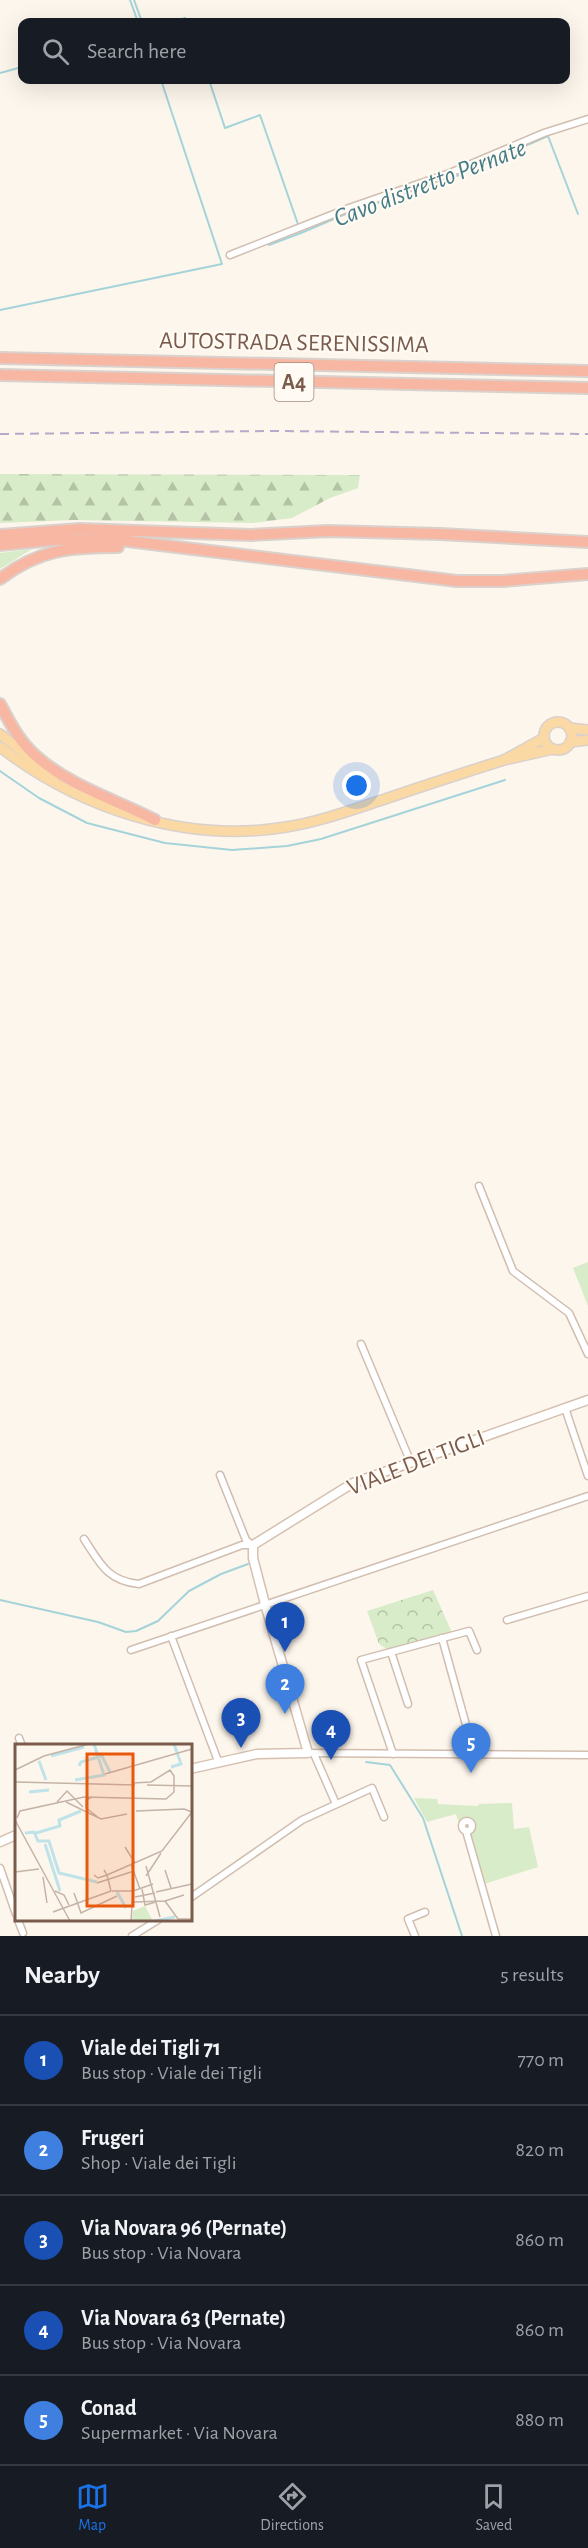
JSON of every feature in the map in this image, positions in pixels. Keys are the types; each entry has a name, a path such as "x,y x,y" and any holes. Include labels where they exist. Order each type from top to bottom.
{"highway":[{"name":"AUTOSTRADA SERENISSIMA","path":"0,358 587,371"},
{"name":"AUTOSTRADA SERENISSIMA","path":"0,375 588,388"},
{"path":"545,387 588,396"},
{"path":"0,535 80,530 251,535 328,531 588,542"},
{"path":"0,545 53,540 111,539 457,581 503,581 588,574"},
{"path":"0,579 26,561 63,549 173,546"},
{"path":"0,704 14,731 36,757 83,786 155,820"}],"main road":[{"path":"553,749 547,745 544,738 545,730 553,723 560,723 568,728 588,730"},
{"path":"0,747 35,773 102,807 202,829 269,829 310,823 504,760 565,748 570,742 571,735 568,728"},
{"path":"0,734 44,771 64,783 107,804 155,820"},
{"path":"504,760 544,738"},
{"path":"570,742 588,740"},
{"name":"VIALE DEI TIGLI","path":"253,1545 353,1483 588,1400"},
{"path":"253,1545 253,1558 265,1604 304,1742 311,1753"},
{"path":"298,1752 304,1742"},
{"path":"192,1768 257,1754 311,1753"},
{"path":"0,1842 15,1835"}],"street":[{"path":"230,255 358,204 450,173 544,133 588,119"},
{"path":"479,1186 513,1270 569,1313 588,1354"},
{"path":"361,1344 411,1463"},
{"path":"565,1408 588,1476"},
{"path":"220,1475 246,1540 253,1545"},
{"path":"131,1650 588,1496"},
{"path":"84,1539 106,1570 123,1582 139,1584 242,1545 253,1545"},
{"path":"507,1620 588,1596"},
{"path":"393,1754 361,1660 469,1631 477,1650"},
{"path":"171,1636 218,1761"},
{"path":"442,1638 468,1732"},
{"path":"391,1652 408,1704"},
{"path":"471,1741 474,1755"},
{"path":"336,1804 311,1753 588,1756"},
{"path":"192,1897 302,1820 372,1788 384,1817"},
{"path":"466,1831 496,1936"},
{"path":"0,1868 15,1911"},
{"path":"415,1936 408,1919 425,1912"},
{"path":"18,1921 23,1933"},
{"path":"132,1936 156,1921"}],"green space":[{"path":"0,474 360,475 358,488 330,498 292,518 254,523 73,520 0,523"},
{"path":"32,549 0,569 0,553"},
{"path":"588,1262 588,1306 573,1268"},
{"path":"433,1590 453,1635 391,1652 379,1644 367,1611"},
{"path":"414,1798 437,1799 438,1804 478,1806 479,1804 512,1803 514,1829 529,1827 538,1867 484,1884 469,1834 476,1829 475,1822 464,1817 460,1827 456,1814 427,1822"}],"waterway":[{"name":"Cavo distretto Pernate","path":"130,0 137,18"},
{"name":"Cavo distretto Pernate","path":"134,0 141,18"},
{"name":"Cavo distretto Pernate","path":"0,73 18,68"},
{"name":"Cavo distretto Pernate","path":"0,310 222,264 162,84"},
{"name":"Cavo distretto Pernate","path":"210,84 225,128 260,115 301,233 343,215 454,177 548,136 578,214"},
{"name":"Cavo distretto Pernate","path":"269,245 301,233"},
{"name":"Cavo distretto Pernate","path":"0,771 39,798 87,823 165,843 232,850 287,846 321,839 505,780"},
{"path":"0,1600 98,1622 126,1632 136,1631 158,1621 189,1591 221,1574 248,1564"},
{"path":"366,1762 390,1765 423,1818 462,1936"}],"railway":[{"path":"0,434 273,431 588,434"}],"place":[{"name":"Viale dei Tigli 71","path":"285,1652"},
{"name":"Frugeri","path":"285,1714"},
{"name":"Via Novara 96 (Pernate)","path":"241,1748"},
{"name":"Via Novara 63 (Pernate)","path":"331,1760"},
{"name":"Conad","path":"471,1773"}]}
